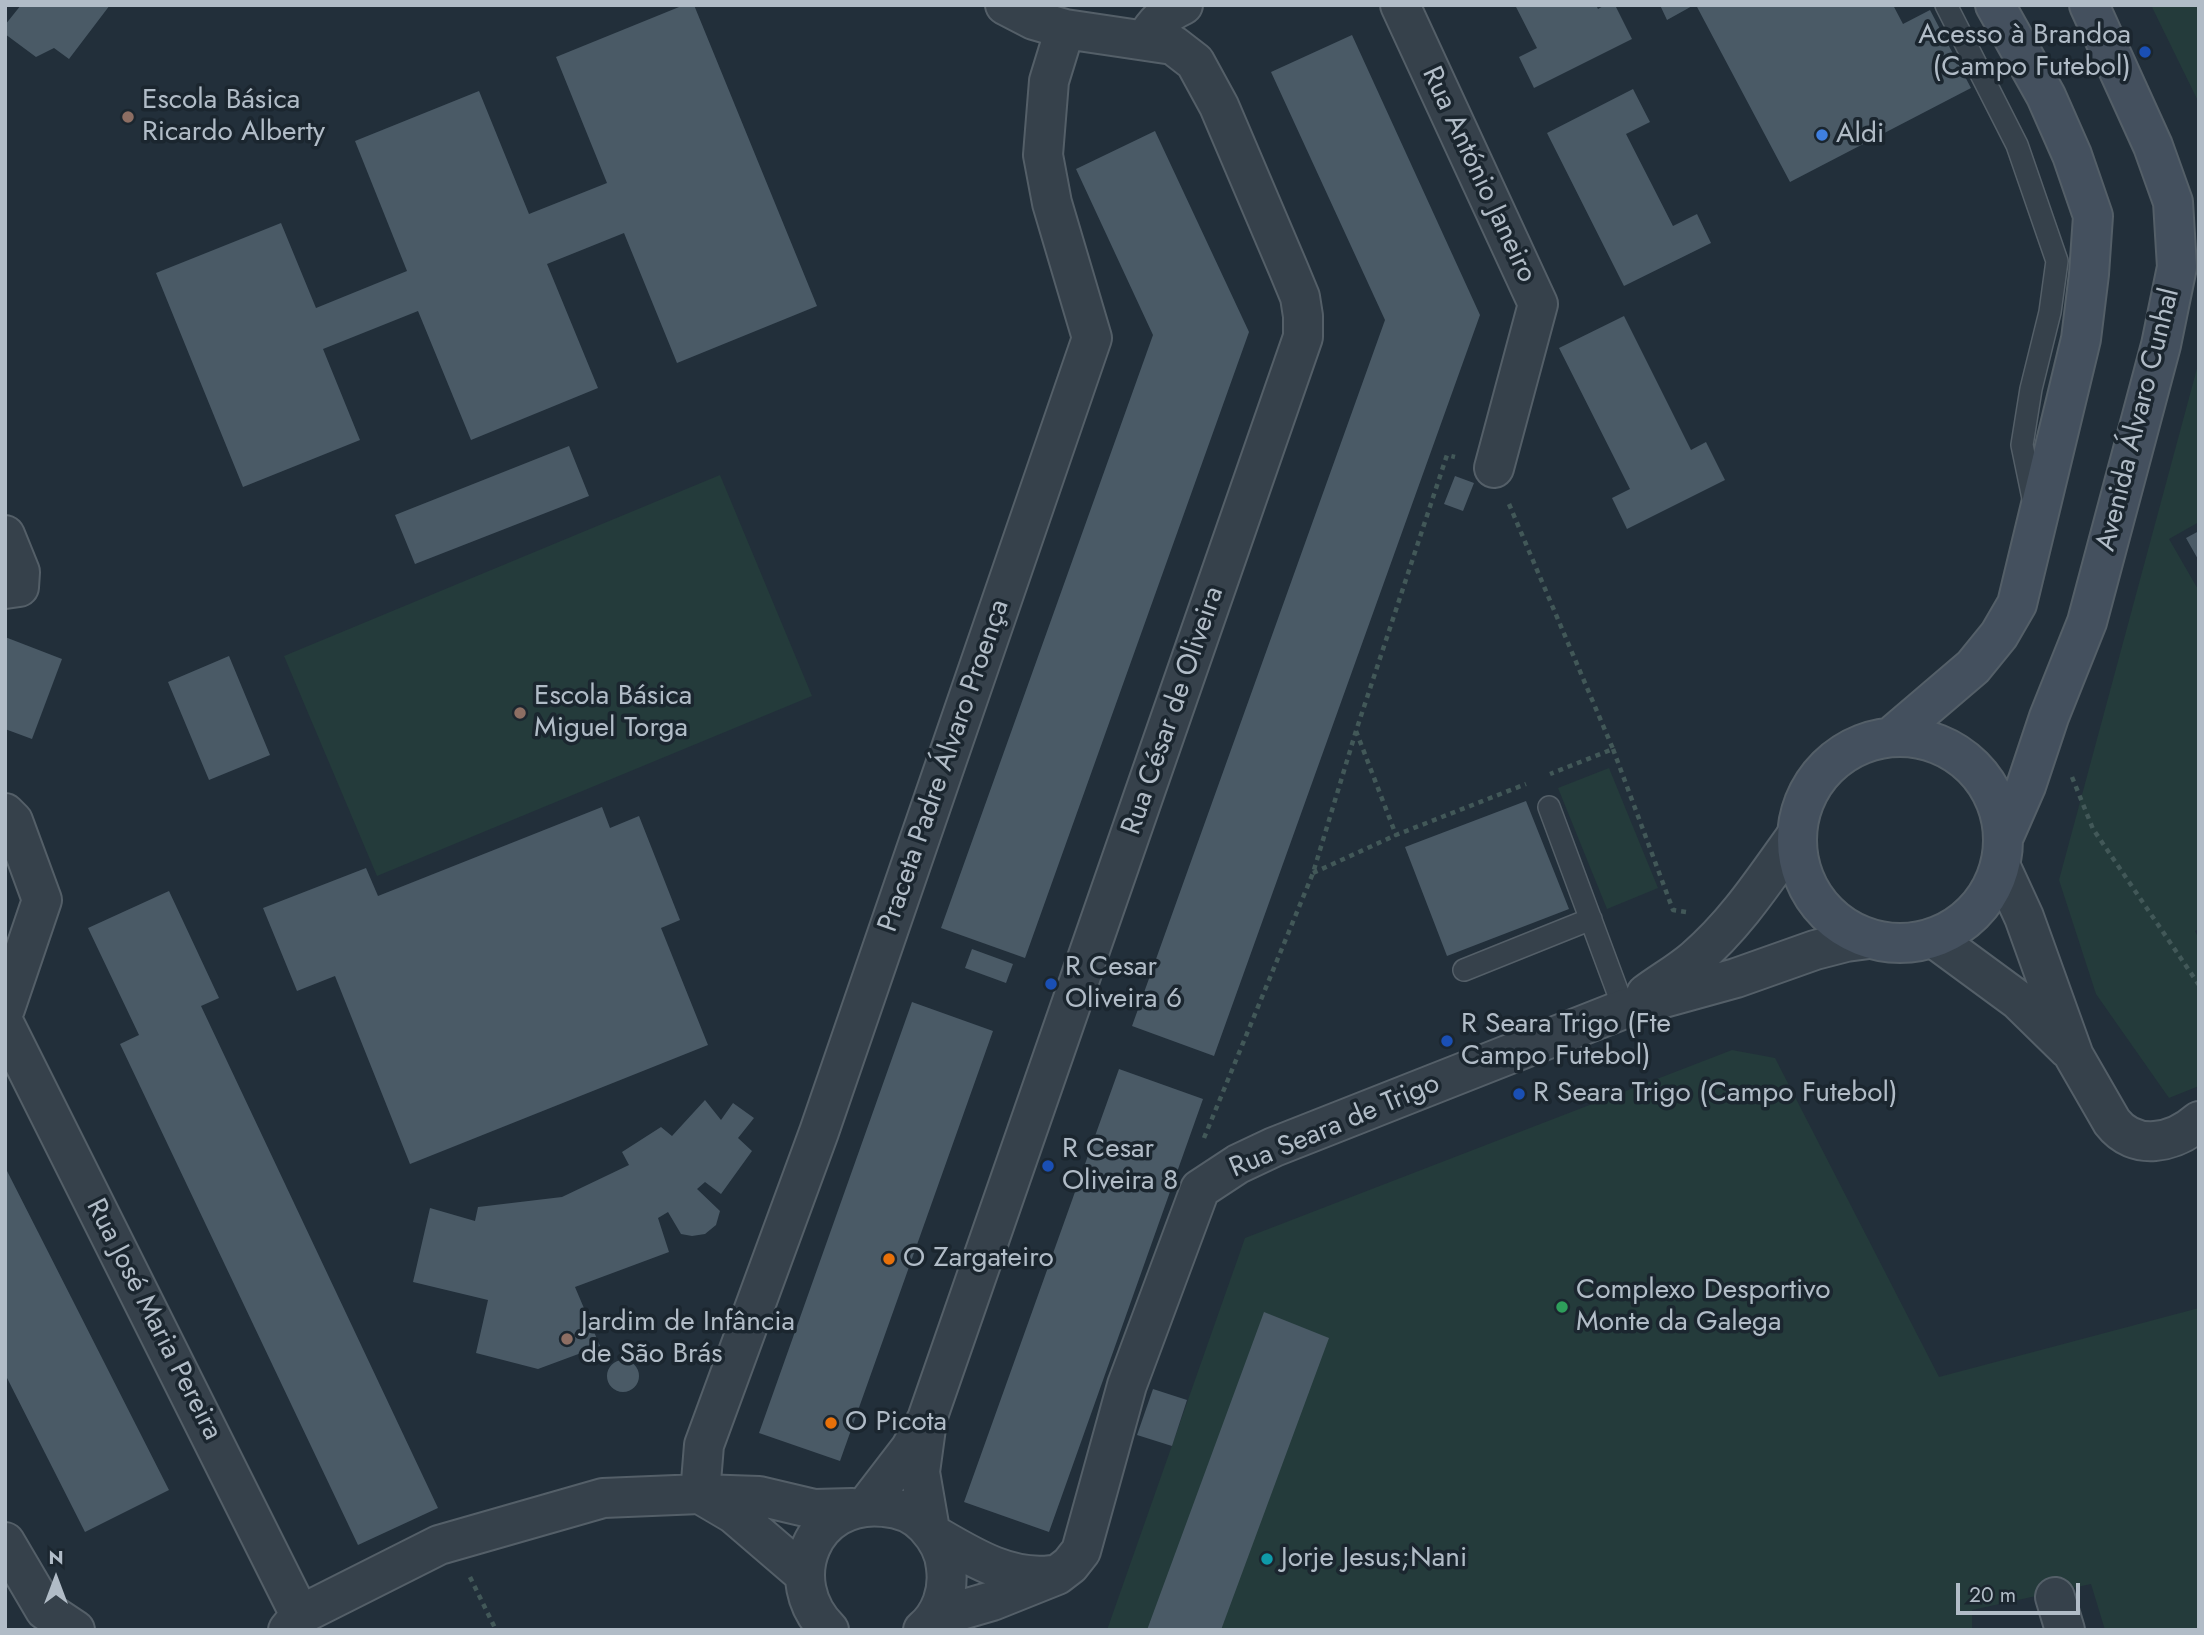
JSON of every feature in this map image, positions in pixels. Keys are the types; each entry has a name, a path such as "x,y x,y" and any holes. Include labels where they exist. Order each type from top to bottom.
{"street":[{"name":"Rua César de Oliveira","path":"805,1575 806,1559 816,1537 831,1520 860,1506 910,1449 927,1419 1303,337 1300,297 1219,106 1195,62 1173,45 1065,29 1034,20 1005,5"},
{"path":"1145,40 1154,24 1167,12 1182,5"},
{"name":"Rua António Janeiro","path":"1400,5 1538,304 1494,468"},
{"path":"1891,737 1973,667 1999,635 2017,604 2081,339 2090,274 2093,216 2072,155 2046,96 1995,5"},
{"name":"Avenida Álvaro Cunhal","path":"2003,851 2049,717 2087,622 2161,345 2176,267 2173,202 2153,146 2089,5"},
{"name":"Praceta Padre Álvaro Proença","path":"700,1494 704,1445 819,1132 1092,338 1052,203 1043,155 1049,81 1065,29"},
{"path":"5,535 20,572 19,587 5,589"},
{"path":"2003,851 1987,898 1964,923 1935,939 1902,944 1869,939 1844,928 1824,910 1808,888 1799,863 1796,836 1799,815 1818,777 1833,761 1860,745 1891,737 1919,738 1945,746 1969,761 1987,782 1999,807 2003,851 2024,917 2074,1056 2098,1101 2119,1131 2129,1138 2143,1142 2195,1128"},
{"path":"5,813 13,821 42,900 5,1009"},
{"name":"Rua Seara de Trigo","path":"1624,1009 1694,960 1721,934 1796,836"},
{"name":"Rua Seara de Trigo","path":"926,1627 954,1612 992,1601 1057,1575 1070,1565 1081,1551 1127,1385 1200,1189 1238,1164 1274,1147 1624,1009 1737,978 1815,950 1869,939"},
{"path":"1935,939 2018,1000 2074,1056"},
{"name":"Rua José Maria Pereira","path":"5,1024 294,1622"},
{"name":"Rua César de Oliveira","path":"926,1627 942,1605 948,1582 946,1558 933,1533 920,1472 927,1419"},
{"path":"294,1622 439,1545 603,1498 700,1494 759,1496 814,1509 860,1506 899,1508 920,1519 933,1533 981,1562 1031,1577 1057,1575"},
{"path":"700,1494 734,1514 805,1575 808,1602 818,1619 829,1630"},
{"path":"5,1542 60,1620"},
{"path":"5,1596 60,1620"}],"lane":[{"path":"1946,5 2017,145 2057,261 2050,312 2031,389 2022,445 2038,519"},
{"path":"1549,807 1624,1009"},
{"path":"1464,970 1591,919"}],"path":[{"path":"1200,1189 1204,1138 1312,873 1447,455 1494,468 1613,749 1673,910"},
{"path":"2049,717 2093,830 2199,985"},
{"path":"1356,731 1396,835"},
{"path":"1549,774 1613,749"},
{"path":"1312,873 1396,835 1536,779"},
{"path":"452,1542 496,1630"}],"green space":[{"path":"2151,5 2199,5 2199,103"},
{"path":"2199,361 2199,522 2169,539 2199,591 2199,929 2195,931 2199,939 2199,1086 2169,1098 2096,994 2059,880"},
{"path":"720,475 812,696 377,876 284,656"},
{"path":"1609,768 1658,888 1607,909 1558,788"},
{"name":"Complexo Desportivo Monte da Galega","path":"1732,1050 1775,1058 1939,1377 2199,1308 2199,1630 2105,1630 2091,1584 1972,1610 1972,1630 1107,1630 1245,1238"}],"building":[{"path":"21,5 110,5 69,59 54,48 36,57 5,34 5,25"},
{"path":"684,5 694,5 817,306 677,363 624,233 547,264 598,388 471,440 418,311 323,349 360,440 243,487 156,273 281,223 316,308 407,271 355,141 479,91 529,214 607,183 556,57"},
{"path":"1515,5 1596,5 1598,9 1605,5 1615,5 1632,39 1534,88 1519,57 1537,48"},
{"path":"1660,5 1694,5 1667,20"},
{"name":"Aldi","path":"1696,5 1893,5 1903,24 1930,10 1971,88 1790,182"},
{"path":"1352,35 1480,315 1214,1056 1132,1026 1385,320 1271,72"},
{"path":"1633,89 1650,122 1626,134 1673,226 1697,214 1711,243 1624,286 1547,133"},
{"path":"1155,131 1249,332 1025,958 941,928 1153,335 1076,169"},
{"path":"1624,316 1691,450 1706,442 1725,480 1627,529 1612,498 1630,489 1559,348"},
{"path":"569,446 589,496 415,564 395,515"},
{"path":"1455,476 1474,483 1463,511 1444,504"},
{"path":"2199,531 2199,561 2186,538"},
{"path":"5,637 62,659 32,739 5,729"},
{"path":"229,656 270,755 209,780 168,682"},
{"path":"1526,801 1569,909 1447,956 1405,847"},
{"path":"602,807 610,828 639,816 680,920 661,928 708,1045 410,1164 335,976 297,991 263,908 366,868 378,896"},
{"path":"169,891 219,998 201,1006 438,1508 358,1545 120,1044 139,1035 88,928"},
{"path":"972,949 1013,964 1006,983 965,968"},
{"path":"912,1002 993,1031 840,1461 759,1433"},
{"path":"1119,1069 1203,1099 1049,1532 964,1502"},
{"path":"705,1100 721,1120 733,1103 754,1118 738,1138 752,1151 721,1194 705,1182 697,1189 720,1211 716,1225 705,1234 681,1234 668,1212 658,1218 669,1252 575,1287 600,1346 538,1369 476,1353 488,1300 413,1282 430,1208 475,1221 478,1207 562,1197 629,1165 622,1152 661,1127 672,1136"},
{"path":"5,1167 169,1490 85,1532 5,1374"},
{"path":"1264,1312 1329,1338 1221,1630 1147,1630"},
{"path":"623,1360 634,1365 639,1376 634,1387 623,1392 612,1387 607,1376 612,1365"},
{"path":"1153,1389 1187,1400 1172,1446 1137,1435"}],"place":[{"name":"Acesso à Brandoa (Campo Futebol)","path":"2145,52"},
{"name":"Escola Básica Ricardo Alberty","path":"128,117"},
{"name":"Aldi","path":"1822,135"},
{"name":"Escola Básica Miguel Torga","path":"520,713"},
{"name":"R Cesar Oliveira 6","path":"1051,984"},
{"name":"R Seara Trigo (Fte Campo Futebol)","path":"1447,1041"},
{"name":"R Seara Trigo (Campo Futebol)","path":"1519,1094"},
{"name":"R Cesar Oliveira 8","path":"1048,1166"},
{"name":"O Zargateiro","path":"889,1259"},
{"name":"Complexo Desportivo Monte da Galega","path":"1562,1307"},
{"name":"Jardim de Infância de São Brás","path":"567,1339"},
{"name":"O Picota","path":"831,1423"},
{"name":"Jorje Jesus;Nani","path":"1267,1559"}]}
